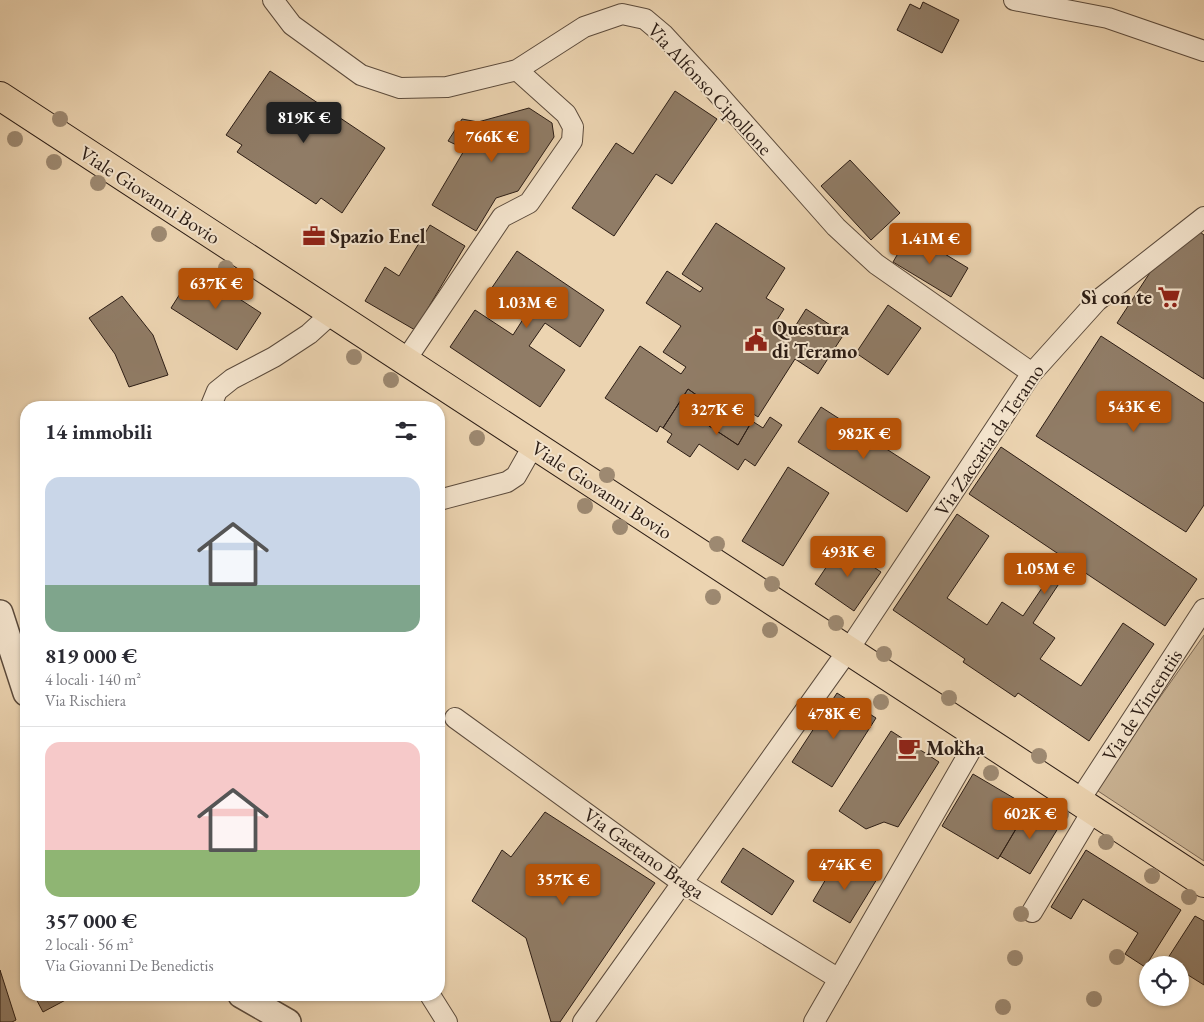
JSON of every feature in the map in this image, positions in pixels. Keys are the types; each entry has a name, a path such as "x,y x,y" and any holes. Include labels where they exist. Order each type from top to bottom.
{"main road":[{"name":"Viale Giovanni Bovio","path":"0,96 533,446 849,649 1204,883"}],"street":[{"name":"Via Alfonso Cipollone","path":"273,0 292,25 361,75 400,88 447,87 517,70 584,27 622,14 645,19 664,35 836,227 876,264 1032,373"},
{"path":"1014,0 1108,18 1204,51"},
{"path":"1099,0 1108,18"},
{"path":"405,361 502,217 529,203 572,140 573,127 566,114 517,70"},
{"name":"Via Zaccaria da Teramo","path":"583,1022 849,649 1032,373 1097,301 1204,217"},
{"path":"213,401 217,391 232,378 274,357 310,334 331,314"},
{"path":"445,498 507,482 516,476 533,446"},
{"name":"Via de Vincentiis","path":"1032,912 1086,806 1204,609"},
{"path":"0,613 20,675"},
{"name":"Via Gaetano Braga","path":"455,718 681,882 839,979"},
{"path":"814,1022 979,736"},
{"path":"252,1001 288,1022"},
{"path":"434,1001 447,1022"}],"shaded area":[{"path":"1204,635 1204,861 1095,789"}],"building":[{"path":"923,2 959,20 942,53 897,30 910,4 920,9"},
{"path":"270,71 385,148 342,213 321,198 316,204 237,152 242,145 226,135"},
{"path":"675,91 717,119 672,184 656,174 614,236 572,208 616,143 633,154"},
{"path":"529,108 552,123 554,137 518,191 496,198 476,231 432,205 465,149 448,141 462,119 478,122"},
{"path":"850,160 900,213 871,240 821,186"},
{"name":"Questura di Teramo","path":"716,223 785,268 766,298 784,309 775,323 791,333 806,309 844,334 818,374 795,359 758,417 741,406 739,408 737,411 752,421 738,445 688,412 698,396 688,389 663,428 660,426 657,432 605,398 640,346 681,374 686,367 663,352 681,326 646,303 667,271 700,292 703,288 682,274"},
{"path":"430,225 465,246 415,330 365,301 385,267 399,276"},
{"name":"Sì con te","path":"1196,229 1204,235 1204,379 1117,323 1151,271"},
{"path":"910,233 968,268 951,297 893,262"},
{"path":"517,251 604,310 580,347 545,323 529,346 565,370 540,407 450,347 475,310 513,335 527,313 491,289"},
{"path":"195,270 261,313 237,350 171,308"},
{"path":"122,296 153,335 168,375 129,387 115,354 89,318"},
{"path":"888,305 921,328 888,375 856,353"},
{"path":"1101,336 1204,403 1204,505 1186,532 1036,436"},
{"path":"688,389 698,396 688,412 738,445 752,421 763,428 770,417 782,425 755,466 745,459 738,470 699,444 690,457 667,442 672,434 663,428"},
{"path":"821,407 930,477 907,512 798,442"},
{"path":"1001,447 1197,579 1165,626 1072,564 1033,623 1055,638 1040,659 1081,686 1123,623 1154,644 1089,741 1018,693 1015,697 963,662 965,659 893,610 957,514 989,536 947,598 987,625 1002,602 1023,616 1063,557 969,494"},
{"path":"788,467 829,493 783,566 742,541"},
{"path":"841,545 881,572 854,611 815,584"},
{"path":"837,693 876,718 832,787 792,762"},
{"path":"891,731 939,762 898,827 884,822 866,829 839,811"},
{"path":"973,774 1029,807 998,859 942,826"},
{"path":"1029,807 1060,825 1030,874 1000,856"},
{"path":"545,812 655,883 560,1022 551,1022 526,938 472,901 502,850 511,857"},
{"path":"743,848 794,881 772,915 721,882"},
{"path":"1086,850 1181,910 1152,956 1139,956 1139,963 1125,954 1138,933 1083,899 1071,919 1051,907"},
{"path":"846,861 877,879 850,923 813,901 833,867 840,871"},
{"path":"1195,916 1204,921 1204,985 1189,976 1189,956 1169,956"},
{"path":"0,970 16,1020 12,1022 0,1022"},
{"path":"37,1001 64,1001 43,1012"}],"place":[{"name":"Spazio Enel","path":"314,236"},
{"name":"Sì con te","path":"1169,297"},
{"name":"Questura di Teramo","path":"756,340"},
{"name":"Mokha","path":"909,748"}]}
